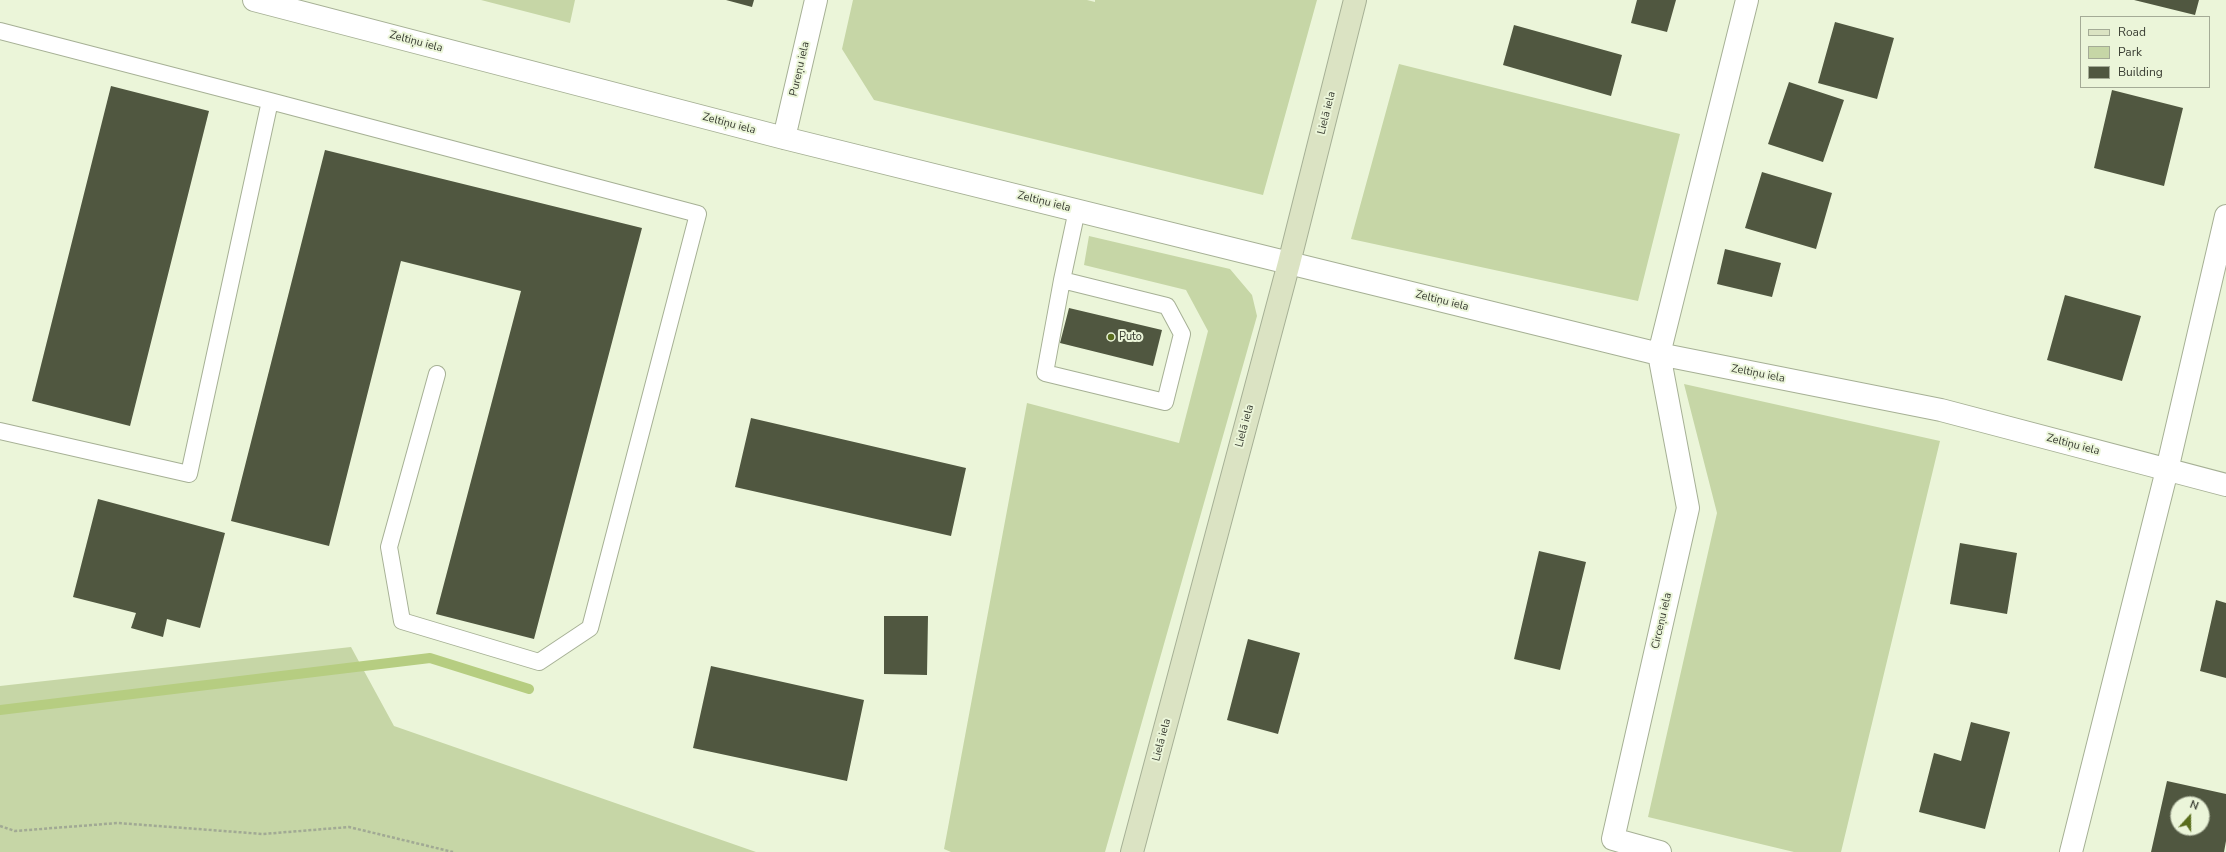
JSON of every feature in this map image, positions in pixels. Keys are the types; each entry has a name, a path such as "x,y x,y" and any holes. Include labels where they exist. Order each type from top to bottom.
{"street":[{"name":"Zeltiņu iela","path":"254,0 784,138 1659,354 1941,410 2226,485"},
{"name":"Pureņu iela","path":"784,138 816,0"},
{"name":"Lielā iela","path":"1132,852 1289,263 1355,0"},
{"path":"1659,354 1747,0"},
{"path":"2071,852 2167,470 2226,216"},
{"name":"Circeņu iela","path":"1659,354 1688,508 1613,839 1660,852"}],"lane":[{"path":"0,31 698,214 590,628 539,662 402,621 389,547 437,374"},
{"path":"0,431 189,474 270,101"},
{"path":"1062,280 1167,306 1182,334 1164,402 1045,372 1062,280 1077,210"}],"path":[{"path":"0,826 15,831 118,823 263,834 349,827 453,852"}],"green space":[{"path":"481,0 575,0 570,23"},
{"path":"853,0 1087,0 1095,2 1095,0 1317,0 1263,195 874,100 842,49"},
{"path":"1399,64 1680,134 1638,301 1351,239"},
{"path":"1089,236 1230,269 1252,295 1257,316 1105,852 951,852 944,849 1027,403 1179,443 1208,331 1186,290 1084,265"},
{"path":"1684,384 1940,441 1841,852 1794,852 1648,817 1717,513"},
{"path":"351,647 394,726 756,852 0,852 0,686"}],"building":[{"path":"726,0 754,0 752,7"},
{"path":"1637,0 1676,0 1667,32 1631,23"},
{"path":"2134,0 2199,0 2195,15"},
{"path":"1835,22 1894,38 1877,99 1818,83"},
{"path":"1514,25 1622,55 1611,96 1503,65"},
{"path":"1789,82 1844,100 1823,162 1768,144"},
{"path":"111,86 209,111 130,426 32,401"},
{"path":"2112,90 2183,108 2164,186 2094,168"},
{"path":"325,150 642,228 534,639 436,614 521,291 401,261 329,546 231,521"},
{"path":"1762,172 1832,193 1816,249 1745,228"},
{"path":"1725,249 1781,263 1772,297 1717,284"},
{"path":"2065,295 2141,316 2122,381 2047,360"},
{"name":"Puto","path":"1069,308 1162,330 1153,366 1060,343"},
{"path":"751,418 966,468 951,536 735,487"},
{"path":"98,499 225,533 200,628 167,619 163,637 131,628 136,613 73,597"},
{"path":"1960,543 2017,553 2007,614 1950,604"},
{"path":"1539,551 1586,562 1560,670 1514,659"},
{"path":"2216,600 2226,603 2226,678 2200,671"},
{"path":"884,616 928,616 927,675 884,674"},
{"path":"1248,639 1300,653 1278,734 1227,720"},
{"path":"711,666 864,700 847,781 693,748"},
{"path":"1971,722 2010,732 1985,829 1919,812 1934,753 1961,761"},
{"path":"2167,781 2226,794 2226,841 2224,852 2151,852"}],"waterway":[{"path":"0,710 430,658 529,689"}],"place":[{"name":"Puto","path":"1111,337"}]}
